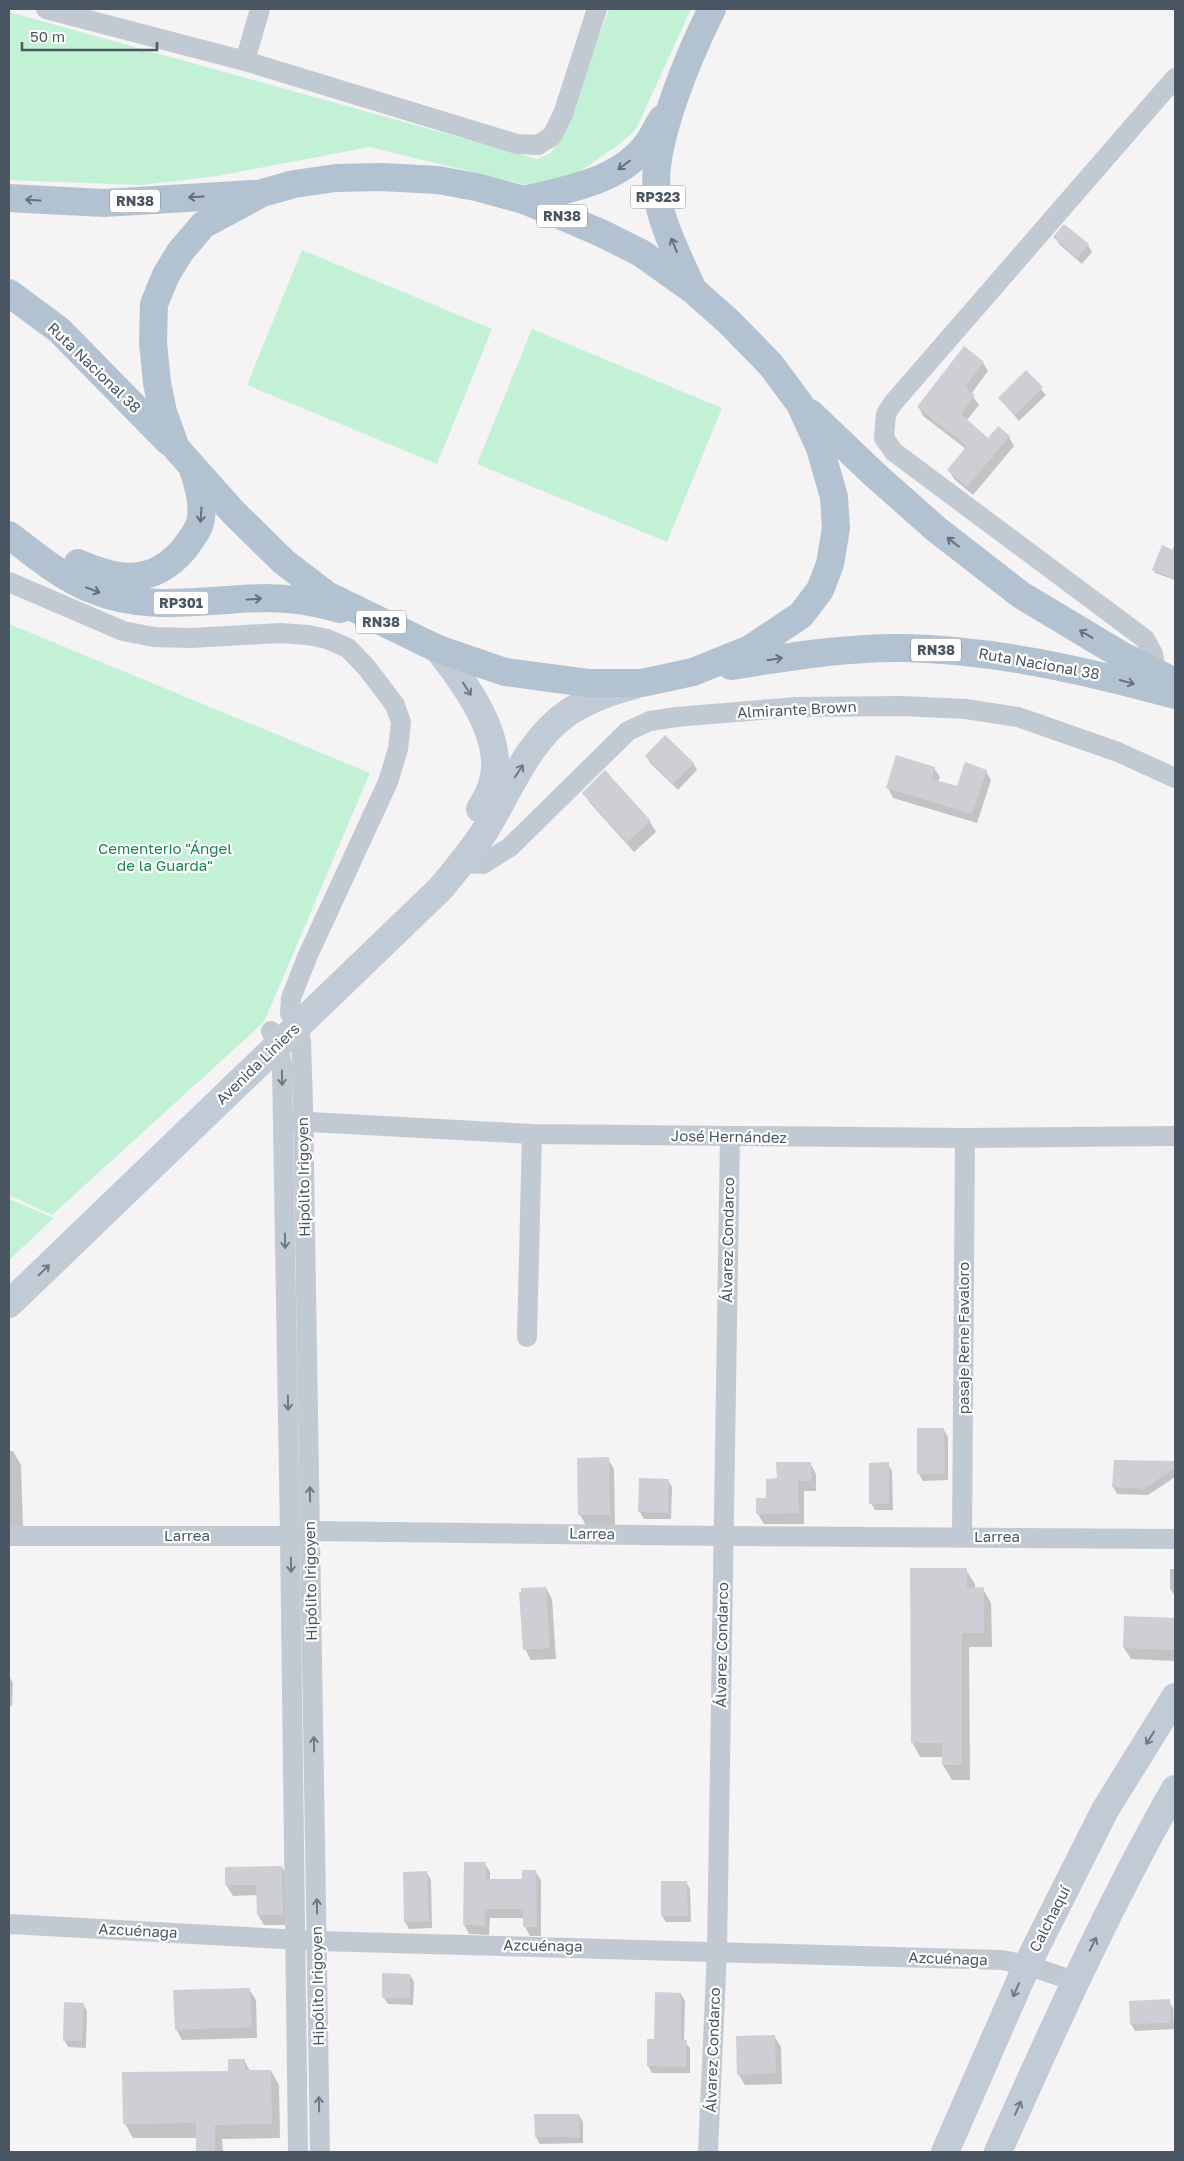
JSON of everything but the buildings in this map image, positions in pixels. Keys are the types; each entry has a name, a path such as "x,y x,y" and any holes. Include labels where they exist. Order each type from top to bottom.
{"main road":[{"name":"RP323","path":"524,200 610,176 648,144 674,99 712,9"},
{"name":"RP323","path":"674,99 658,164 657,193 664,220 693,290"},
{"name":"RN38","path":"381,177 438,180 476,186 524,200 601,233 641,253 693,290 730,322 771,365 800,404 820,448 834,497 836,528 830,564 820,590 801,614 750,649 693,672 642,683 588,683 505,672 438,649 327,595 284,562 233,512 184,458 163,412 157,383 153,342 154,304 170,267 203,225 262,194 294,184 336,178 381,177"},
{"name":"RN38","path":"9,198 104,203 262,194"},
{"name":"Ruta Nacional 38","path":"9,293 59,330 184,458"},
{"name":"Ruta Nacional 38","path":"800,404 936,529 1021,595 1121,655 1165,677"},
{"name":"RP301","path":"9,534 110,576 136,578 158,572 176,558 195,535 201,520 201,497 184,458"},
{"name":"RP301","path":"9,534 70,579 92,590 120,599 174,604 265,598 297,600 369,617"},
{"name":"Ruta Nacional 38","path":"693,672 794,656 902,648 994,654 1105,676 1175,695"},
{"path":"438,649 454,668 474,701 492,743 496,764 489,809"},
{"path":"489,809 551,727 568,712 589,701 642,683"},
{"name":"Avenida Liniers","path":"9,1304 284,1029 433,874 489,809"},
{"name":"Avenida Liniers","path":"9,1279 440,889 462,863 489,809"},
{"name":"Calchaquí","path":"945,2152 1027,1965 1105,1810 1175,1697"},
{"path":"998,2152 1074,1981 1148,1837 1175,1789"}],"street":[{"path":"46,9 245,62 516,144 538,146 552,136 563,114 597,9"},
{"path":"245,62 260,9"},
{"path":"1165,677 1144,639 894,452 884,438 886,414 893,403 1175,78"},
{"path":"9,582 123,631 139,635 190,638 280,633 308,635 327,639 348,648 368,668 396,705 401,722 398,749 388,782 308,955 291,998 284,1029"},
{"name":"Almirante Brown","path":"462,863 483,864 510,847 628,731 650,721 676,717 796,707 901,706 966,709 1018,717 1118,752 1175,778"},
{"name":"Hipólito Irigoyen","path":"284,1029 282,1066 298,2152"},
{"name":"Hipólito Irigoyen","path":"284,1029 301,1041 318,1941 320,2152"},
{"name":"José Hernández","path":"283,1121 532,1134 965,1138 1175,1136"},
{"path":"527,1336 532,1134"},
{"name":"Álvarez Condarco","path":"708,2152 717,1951 730,1137"},
{"name":"pasaje Rene Favaloro","path":"962,1537 965,1138"},
{"name":"Larrea","path":"9,1536 290,1536 310,1531 724,1536 1175,1538"},
{"name":"Azcuénaga","path":"9,1924 318,1941 1002,1960 1027,1965 1074,1981"}],"green space":[{"path":"609,9 691,9 636,129 621,143 575,175 534,187 370,147 217,176 141,185 9,180 9,12 537,159 551,153 568,122"},
{"path":"302,250 492,329 437,464 247,385"},
{"path":"532,329 722,408 667,542 477,464"},
{"name":"Cementerio \"Ángel de la Guarda\"","path":"9,624 370,773 264,1022 52,1215 9,1195"},
{"path":"9,1199 54,1218 9,1260"}]}
